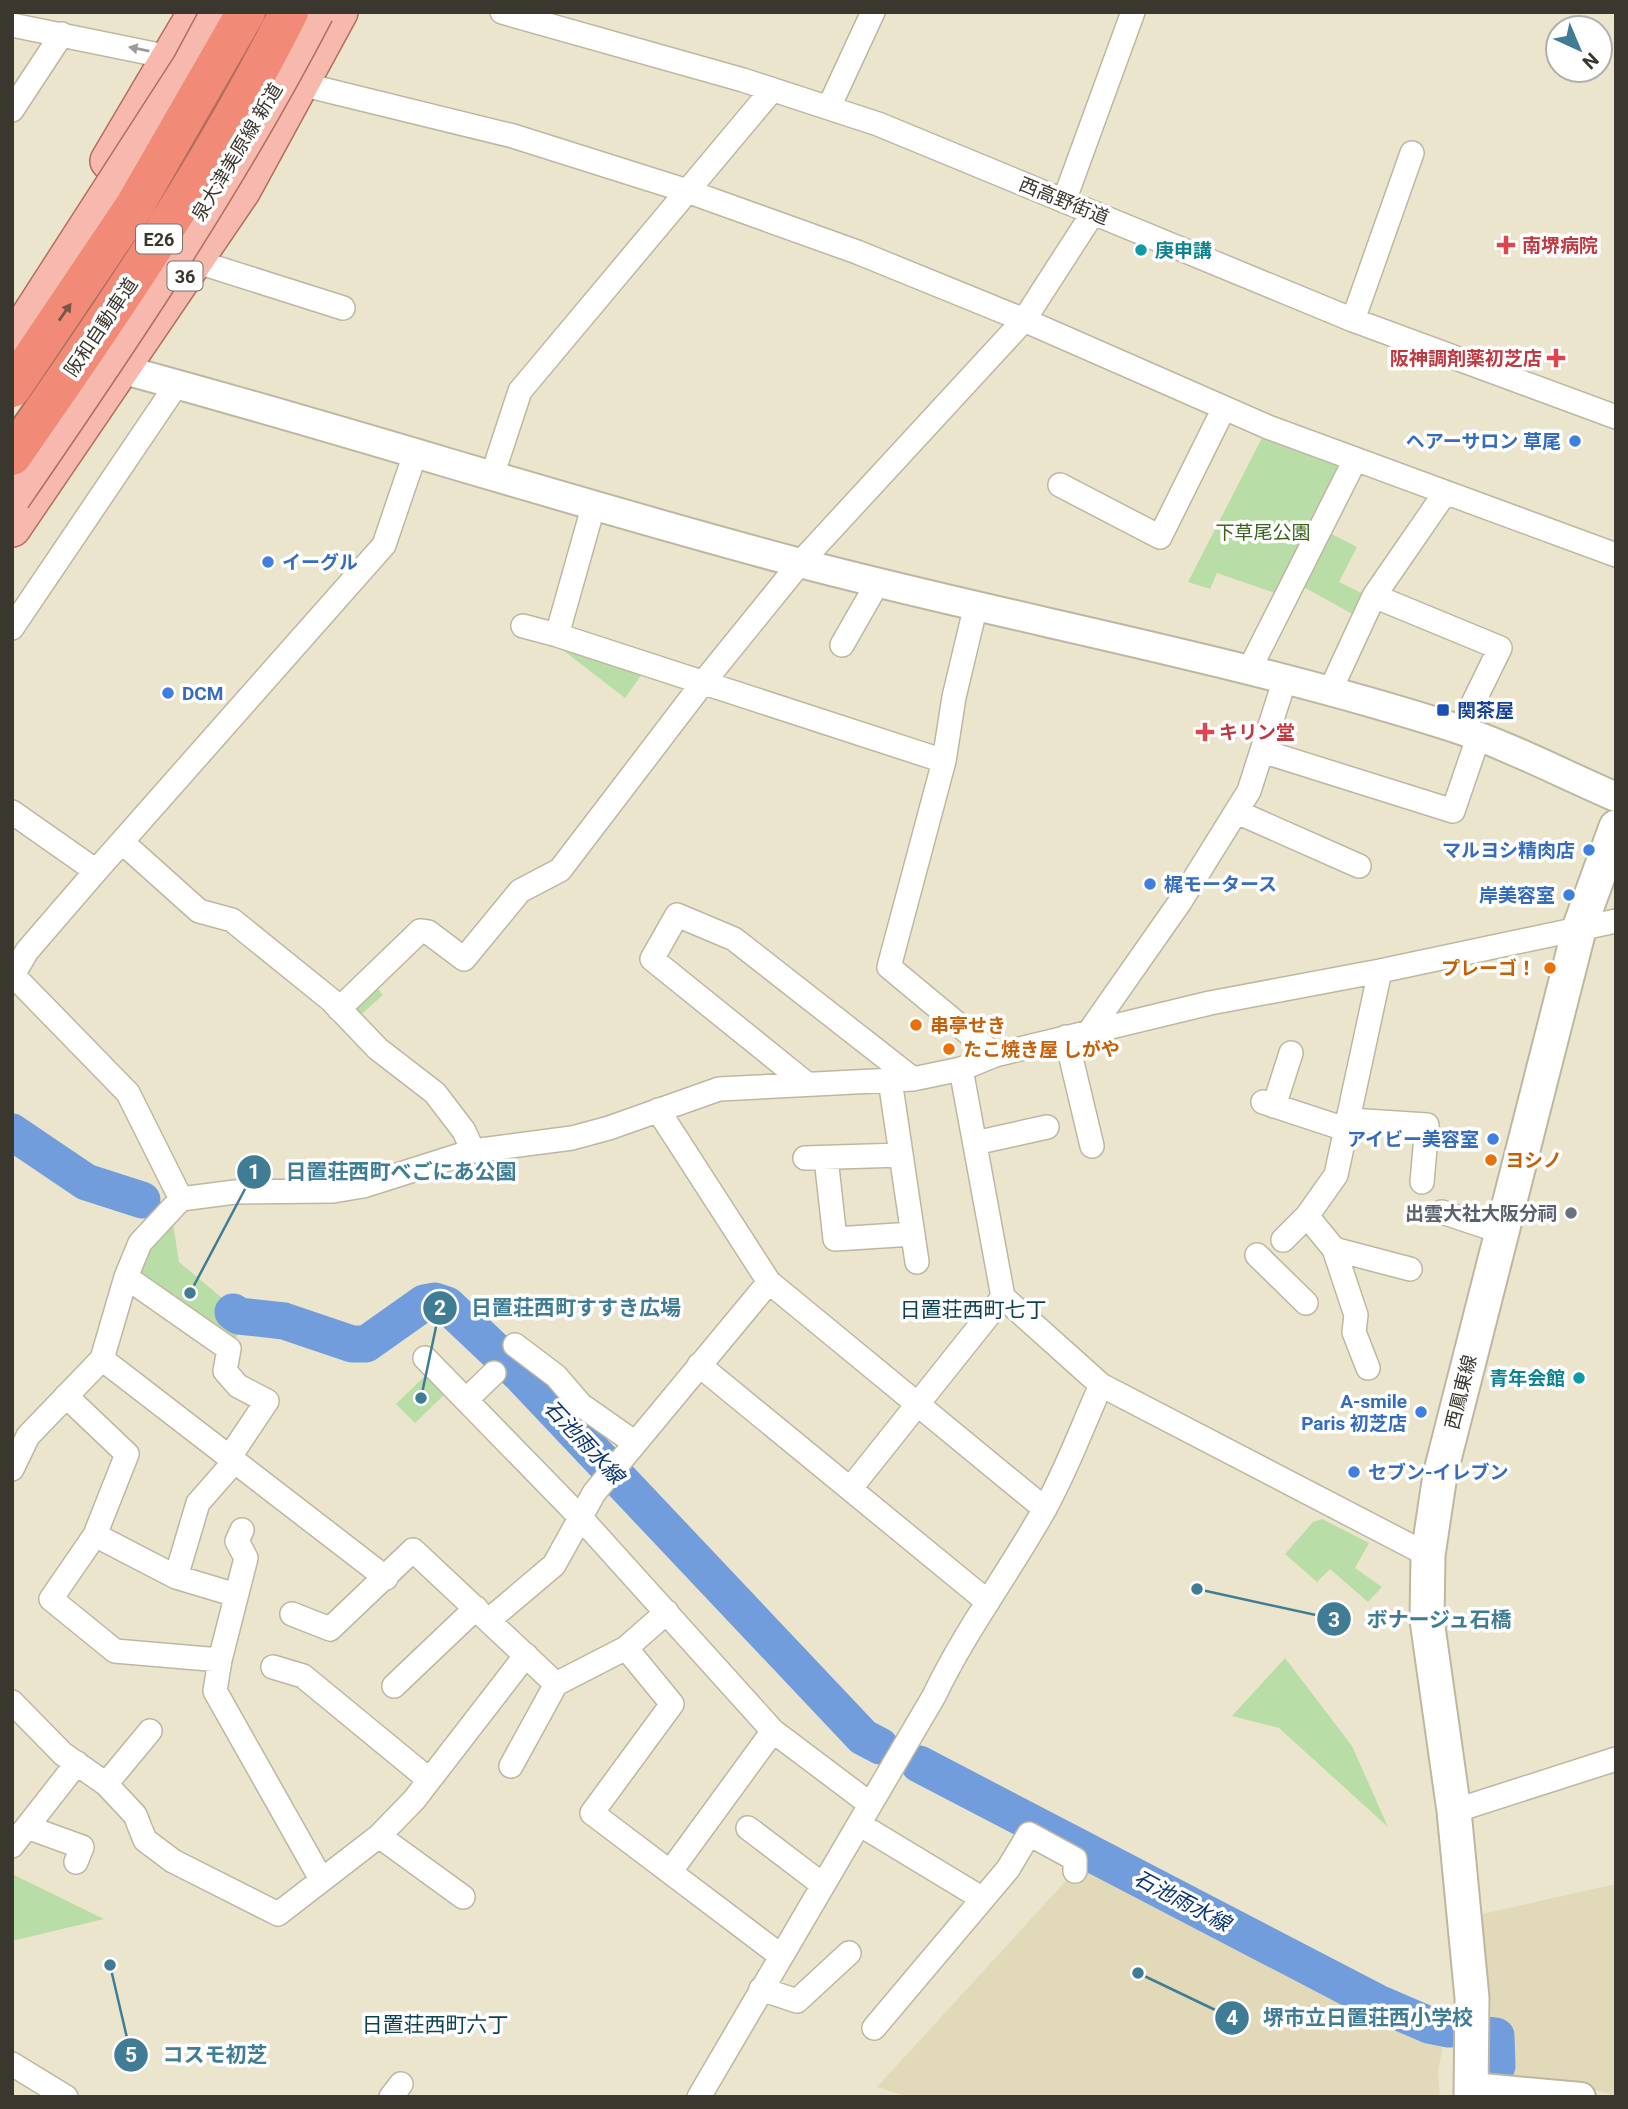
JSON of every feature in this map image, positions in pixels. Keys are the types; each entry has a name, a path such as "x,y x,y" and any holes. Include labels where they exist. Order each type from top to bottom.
{"highway":[{"name":"阪和自動車道","path":"12,388 135,205 246,12"},
{"name":"阪和自動車道","path":"12,456 168,226 229,127 289,12"}],"main road":[{"path":"12,312 86,201 197,12"},
{"path":"12,342 191,66 220,12"},
{"name":"泉大津美原線 新道","path":"12,497 173,260 275,87 315,12"},
{"name":"36","path":"12,528 243,190 339,12"},
{"name":"西鳳東線","path":"1472,2092 1472,1997 1454,1811 1427,1620 1428,1555 1440,1475 1580,926 1616,827"}],"street":[{"name":"西高野街道","path":"502,12 581,32 829,107 1353,320 1616,417"},
{"path":"829,107 873,12"},
{"path":"1064,201 1133,12"},
{"path":"12,25 301,84 513,136 687,191 857,252 1024,320 1224,408 1355,460 1616,555"},
{"path":"12,110 62,34"},
{"path":"492,476 520,391 772,90"},
{"path":"1353,320 1412,153"},
{"path":"339,1009 420,931 428,932 464,959 472,953 520,891 559,870 702,684 800,563 1024,320 1093,213"},
{"path":"195,261 343,308"},
{"path":"12,342 123,368 800,563 1330,691 1469,734 1616,797"},
{"path":"12,628 177,384"},
{"path":"1060,485 1160,537 1224,408"},
{"path":"181,1199 128,1093 13,975 27,951 96,871 384,545 415,454"},
{"path":"1249,670 1355,460"},
{"path":"1330,691 1374,596 1445,493"},
{"path":"557,635 594,505"},
{"path":"842,645 878,582"},
{"path":"1262,751 1453,811 1469,734 1500,648 1374,596"},
{"path":"976,606 954,697 944,761 889,967 995,1055"},
{"path":"523,626 944,761"},
{"path":"1089,1032 1180,902 1250,791 1285,679"},
{"path":"12,812 96,871"},
{"path":"1237,812 1359,866"},
{"path":"122,842 199,911 232,920 339,1009 379,1049 435,1093 464,1131 473,1151"},
{"path":"807,1084 652,959 677,915 734,939 902,1079"},
{"path":"12,1469 20,1431 66,1396 102,1359 125,1277 140,1243 181,1199 235,1192 333,1191 363,1185 473,1151 572,1138 719,1088 902,1079 961,1069 995,1055 1210,1003 1380,971 1616,920"},
{"path":"1283,1240 1307,1216 1336,1175 1349,1125 1380,971"},
{"path":"1066,1037 1092,1146"},
{"path":"1291,1053 1269,1104 1349,1125 1427,1125 1422,1182"},
{"path":"961,1069 1003,1297 1101,1385 1428,1555"},
{"path":"902,1079 901,1155 917,1262"},
{"path":"658,1110 769,1282 1045,1509"},
{"path":"975,1143 1047,1127"},
{"path":"901,1155 816,1158 835,1239 913,1234"},
{"path":"1442,1212 1502,1232"},
{"path":"1307,1216 1334,1249 1356,1315 1354,1332 1368,1368"},
{"path":"1334,1249 1410,1269"},
{"path":"1257,1255 1306,1303"},
{"path":"125,1277 229,1349 225,1371 238,1386 267,1401 232,1460 198,1503 176,1577"},
{"path":"394,1686 482,1614 554,1565 594,1493 769,1282"},
{"path":"850,1489 1003,1297"},
{"path":"515,1345 556,1376 581,1405 635,1443"},
{"path":"425,1358 581,1518 773,1731 864,1814 983,1899"},
{"path":"102,1359 386,1578"},
{"path":"699,1365 988,1602"},
{"path":"466,1400 494,1373"},
{"path":"699,2097 934,1696 957,1648 1045,1509 1101,1385"},
{"path":"66,1396 127,1454 95,1535 51,1599 116,1651 220,1660"},
{"path":"242,1530 237,1541 246,1558 220,1660 215,1691 321,1879"},
{"path":"95,1535 176,1577 236,1595"},
{"path":"292,1614 330,1629 413,1550 556,1684"},
{"path":"511,1766 556,1684 626,1648 667,1612"},
{"path":"626,1648 672,1704 592,1814 780,1956"},
{"path":"12,1702 63,1754 106,1784 135,1815 145,1840 173,1861 278,1914 379,1836 414,1800 427,1779 526,1655"},
{"path":"273,1667 303,1676 427,1779"},
{"path":"106,1784 150,1731"},
{"path":"670,1872 773,1731"},
{"path":"1454,1811 1616,1759"},
{"path":"12,1846 78,1763"},
{"path":"27,1827 82,1847 76,1862"},
{"path":"748,1828 823,1885"},
{"path":"874,2028 1008,1869 1029,1834 1075,1859 1074,1871"},
{"path":"379,1836 463,1897"},
{"path":"761,1989 797,2001 849,1953"},
{"path":"12,2064 66,2097"},
{"path":"1472,2092 1581,2097"}],"shaded area":[{"path":"1086,1865 1405,2031 1443,2045 1438,2071 1440,2097 909,2097 877,2087 1075,1871"},
{"path":"1616,1884 1616,2096 1592,2089 1508,2082 1512,2038 1506,2026 1492,2021 1482,1914"}],"green space":[{"name":"下草尾公園","path":"1265,432 1344,462 1278,594 1217,573 1210,589 1188,582"},
{"path":"1328,532 1357,547 1339,582 1366,595 1356,616 1300,585"},
{"path":"559,647 643,673 625,698"},
{"path":"376,986 383,995 356,1019 355,1004"},
{"path":"173,1223 179,1262 234,1308 228,1316 241,1328 235,1340 142,1278 140,1268 156,1240"},
{"path":"427,1374 446,1393 415,1423 396,1404"},
{"path":"1322,1519 1369,1543 1355,1568 1382,1587 1368,1602 1330,1569 1317,1582 1285,1554 1313,1522"},
{"path":"1285,1658 1352,1746 1388,1827 1279,1728 1232,1716"},
{"path":"12,1874 104,1919 12,1941"}],"waterway":[{"name":"石池雨水線","path":"12,1132 86,1182 142,1200"},
{"name":"石池雨水線","path":"233,1312 239,1316 284,1321 352,1344 366,1344 424,1303 435,1301 447,1305 520,1374 863,1737 880,1746"},
{"name":"石池雨水線","path":"919,1764 1378,2003 1429,2025 1449,2029"},
{"name":"石池雨水線","path":"1488,2035 1496,2036 1497,2066"}],"place":[{"name":"南堺病院","path":"1506,245"},
{"name":"庚申講","path":"1141,250"},
{"name":"阪神調剤薬初芝店","path":"1556,358"},
{"name":"ヘアーサロン 草尾","path":"1575,441"},
{"name":"イーグル","path":"268,562"},
{"name":"DCM","path":"168,693"},
{"name":"関茶屋","path":"1443,710"},
{"name":"キリン堂","path":"1205,732"},
{"name":"マルヨシ精肉店","path":"1589,850"},
{"name":"梶モータース","path":"1150,884"},
{"name":"岸美容室","path":"1569,895"},
{"name":"プレーゴ！","path":"1550,968"},
{"name":"串亭せき","path":"916,1025"},
{"name":"たこ焼き屋 しがや","path":"949,1049"},
{"name":"アイビー美容室","path":"1493,1139"},
{"name":"ヨシノ","path":"1491,1160"},
{"name":"出雲大社大阪分祠","path":"1571,1213"},
{"name":"日置荘西町べごにあ公園","path":"190,1293"},
{"name":"青年会館","path":"1579,1378"},
{"name":"日置荘西町すすき広場","path":"421,1398"},
{"name":"A-smile Paris 初芝店","path":"1421,1412"},
{"name":"セブン-イレブン","path":"1354,1472"},
{"name":"ボナージュ石橋","path":"1197,1589"},
{"name":"コスモ初芝","path":"110,1965"},
{"name":"堺市立日置荘西小学校","path":"1138,1973"}],"district":[{"name":"日置荘西町七丁","path":"973,1310"},
{"name":"日置荘西町六丁","path":"435,2025"}]}
